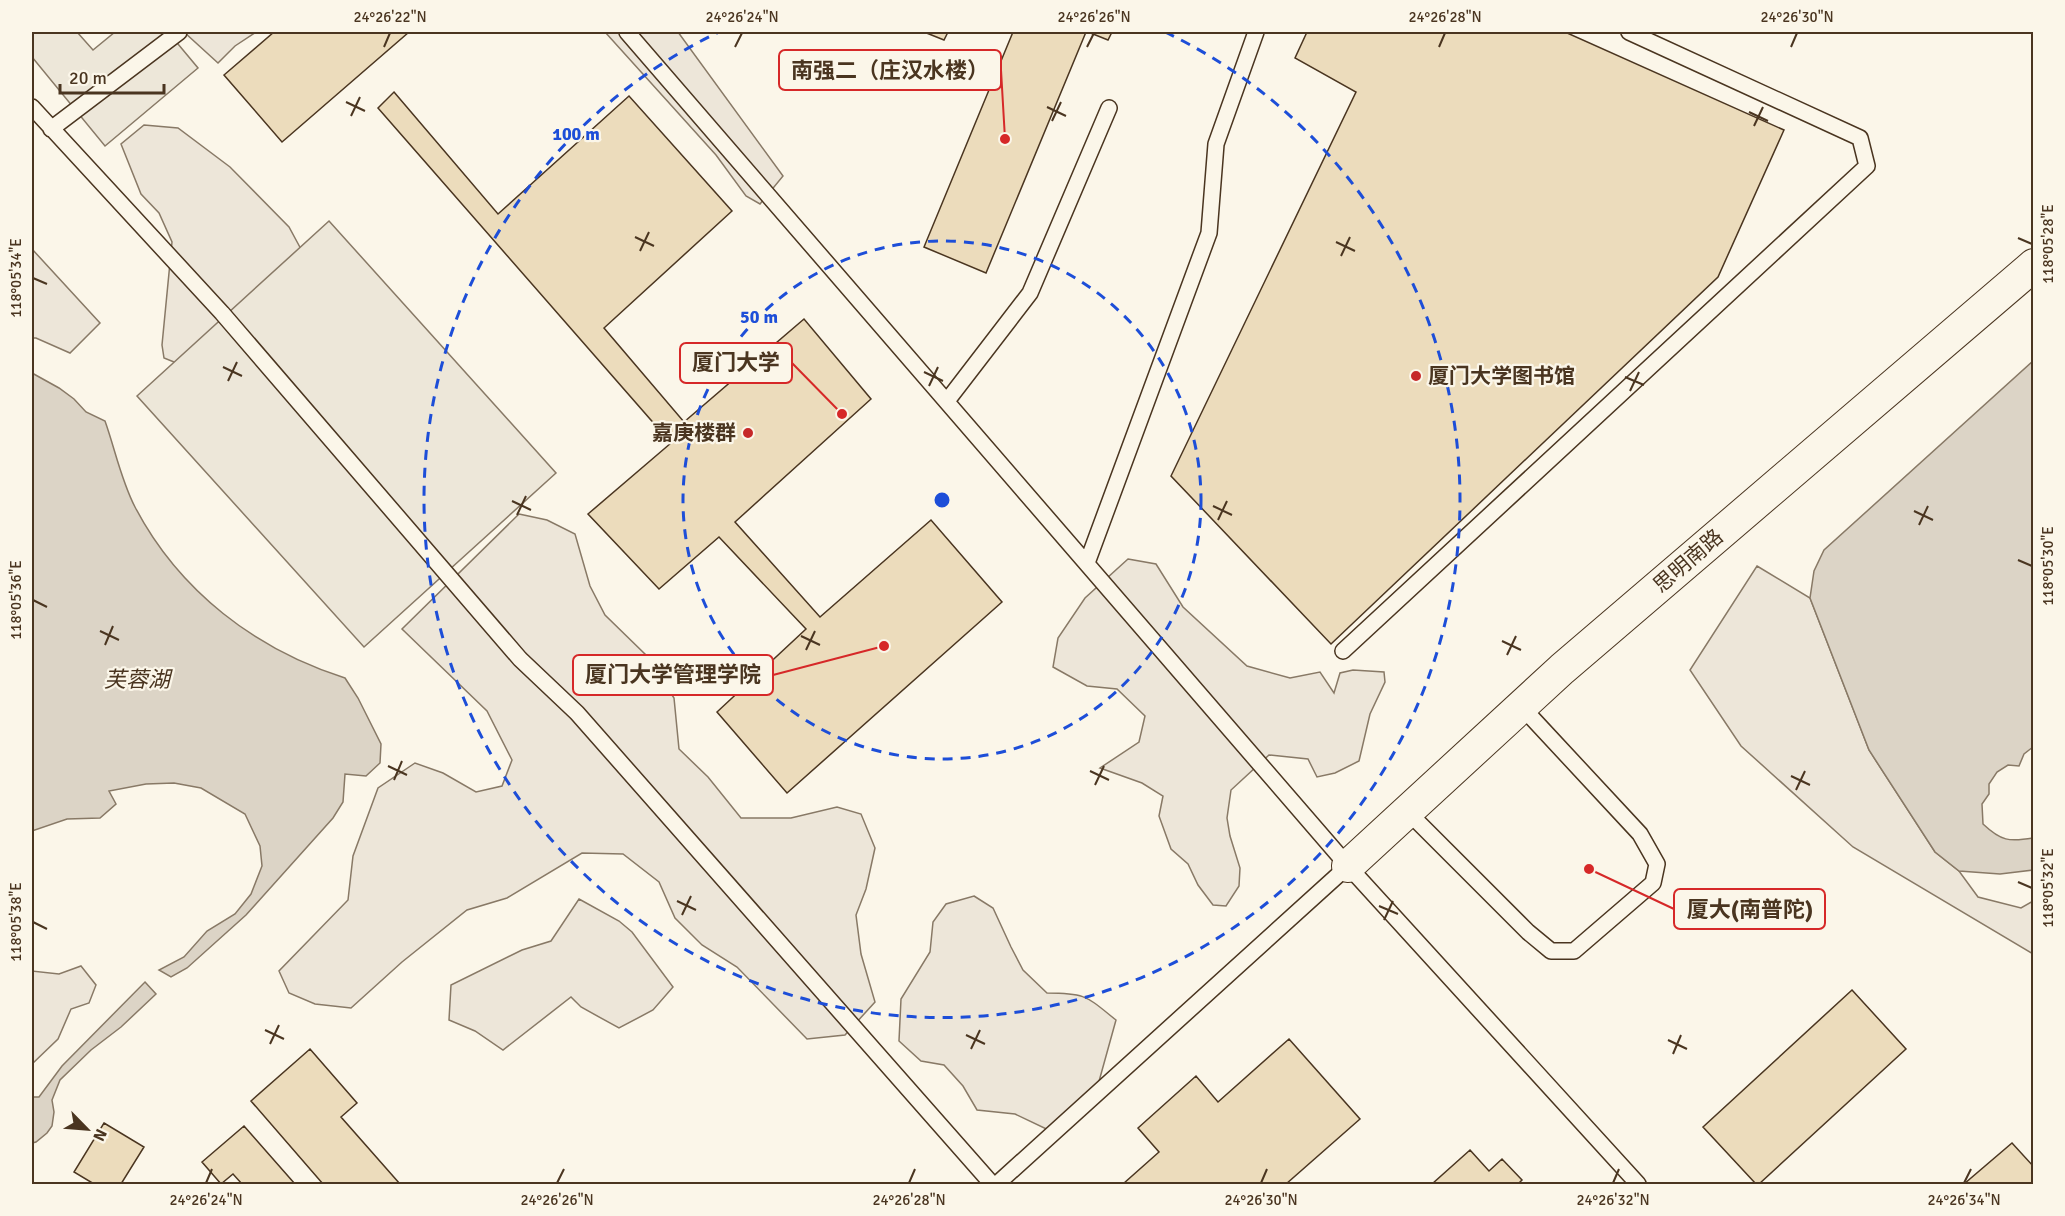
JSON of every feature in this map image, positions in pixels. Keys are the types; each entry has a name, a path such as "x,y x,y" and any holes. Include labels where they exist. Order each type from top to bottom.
{"street":[{"name":"思明南路","path":"1348,866 1562,669 2034,264"}],"lane":[{"path":"51,129 179,32"},
{"path":"627,32 1348,866 1638,1185"},
{"path":"1087,563 1209,233 1216,144 1256,32"},
{"path":"1343,651 1867,166 1860,138 1629,32"},
{"path":"32,107 222,314 520,659 577,713 992,1185"},
{"path":"946,400 1029,293 1109,108"},
{"path":"1407,811 1528,932 1551,951 1574,951 1639,897 1653,883 1657,864 1640,834 1521,706"},
{"path":"997,1185 1348,866"}],"shaded area":[{"path":"32,32 77,32 93,50 115,32 168,32 198,68 105,146 32,57"},
{"path":"184,32 256,32 235,46 218,63"},
{"path":"605,32 678,32 783,176 760,204 746,196 716,155"},
{"path":"144,125 178,128 230,167 289,227 302,251 189,368 164,358 162,345 172,242 159,213 141,194 121,144"},
{"path":"329,221 556,473 364,647 137,396"},
{"path":"32,249 100,323 70,353 32,338"},
{"path":"519,514 547,520 575,534 590,586 605,615 647,656 674,698 679,749 708,777 741,818 791,818 837,807 861,814 875,848 866,889 856,915 861,954 875,1002 845,1035 807,1039 737,967 702,945 675,918 659,882 623,854 582,853 507,898 467,910 402,962 351,1008 315,1004 289,993 279,971 348,900 353,856 378,788 415,763 443,773 476,792 502,786 512,760 487,711 402,629"},
{"path":"1128,559 1156,564 1183,607 1247,666 1290,678 1320,672 1334,693 1340,673 1353,670 1384,672 1385,682 1370,714 1359,761 1335,773 1317,777 1308,759 1269,755 1231,790 1227,818 1240,868 1239,886 1226,906 1213,905 1198,885 1188,864 1171,849 1159,816 1163,796 1142,783 1100,768 1139,742 1145,716 1117,689 1087,686 1053,667 1058,638 1085,598"},
{"path":"1757,566 1810,598 1869,750 1935,852 1959,871 1978,897 2021,908 2033,901 2033,954 1853,847 1741,746 1690,670"},
{"path":"974,896 993,908 1023,970 1047,993 1078,995 1091,1001 1116,1020 1093,1103 1057,1134 1015,1114 977,1110 963,1086 944,1065 921,1061 899,1041 901,999 930,952 933,922 946,904"},
{"path":"579,899 619,921 632,932 673,987 653,1010 619,1028 581,1007 571,997 503,1050 475,1031 449,1020 451,985 522,950 551,941"},
{"path":"81,966 96,985 89,1003 71,1009 58,1039 32,1064 32,971 59,974"}],"water":[{"path":"2033,361 2033,747 2024,754 2019,766 2008,765 1997,772 1989,784 1989,794 1982,804 1983,824 1995,834 2011,840 2033,838 2033,870 2000,874 1959,871 1935,852 1869,750 1810,598 1814,571 1824,550"},
{"name":"芙蓉湖","path":"32,373 59,388 86,412 105,421 135,507 153,537 197,591 251,634 312,666 345,678 358,698 381,744 380,763 366,776 345,774 343,802 333,818 246,915 187,968 171,977 159,970 184,957 207,931 235,914 251,894 262,866 260,846 245,814 201,788 174,783 146,784 109,791 116,804 100,818 67,819 32,831"},
{"path":"145,982 156,994 60,1080 52,1100 54,1112 52,1126 47,1133 32,1143 32,1097 39,1097 62,1066"}],"building":[{"path":"274,32 409,32 282,142 224,75"},
{"path":"924,32 948,32 944,40"},
{"path":"1013,32 1086,32 986,273 924,247"},
{"path":"1088,32 1112,32 1108,40"},
{"name":"厦门大学图书馆","path":"1307,32 1565,32 1784,130 1718,277 1331,644 1171,476 1356,92 1295,58"},
{"name":"嘉庚楼群","path":"394,92 498,214 629,96 732,211 604,328 684,422 804,319 871,399 735,522 820,617 931,520 1002,602 787,793 717,712 806,629 719,537 659,589 588,514 671,443 378,108"},
{"path":"1852,990 1906,1049 1759,1184 1756,1184 1703,1127"},
{"path":"1289,1039 1360,1119 1286,1184 1123,1184 1159,1152 1138,1128 1196,1076 1218,1102"},
{"path":"310,1049 357,1103 341,1117 400,1184 323,1184 251,1101"},
{"path":"104,1123 144,1147 121,1184 94,1184 74,1172"},
{"path":"244,1126 295,1184 242,1184 233,1174 221,1184 202,1162"},
{"path":"2012,1143 2034,1167 2034,1184 1964,1184"},
{"path":"1470,1150 1489,1171 1502,1159 1522,1180 1518,1184 1432,1184"}],"place":[{"name":"南强二（庄汉水楼）","path":"1005,139"},
{"name":"厦门大学图书馆","path":"1416,376"},
{"name":"厦门大学","path":"842,414"},
{"name":"嘉庚楼群","path":"748,433"},
{"name":"厦门大学管理学院","path":"884,646"},
{"name":"厦大(南普陀)","path":"1589,869"}]}
